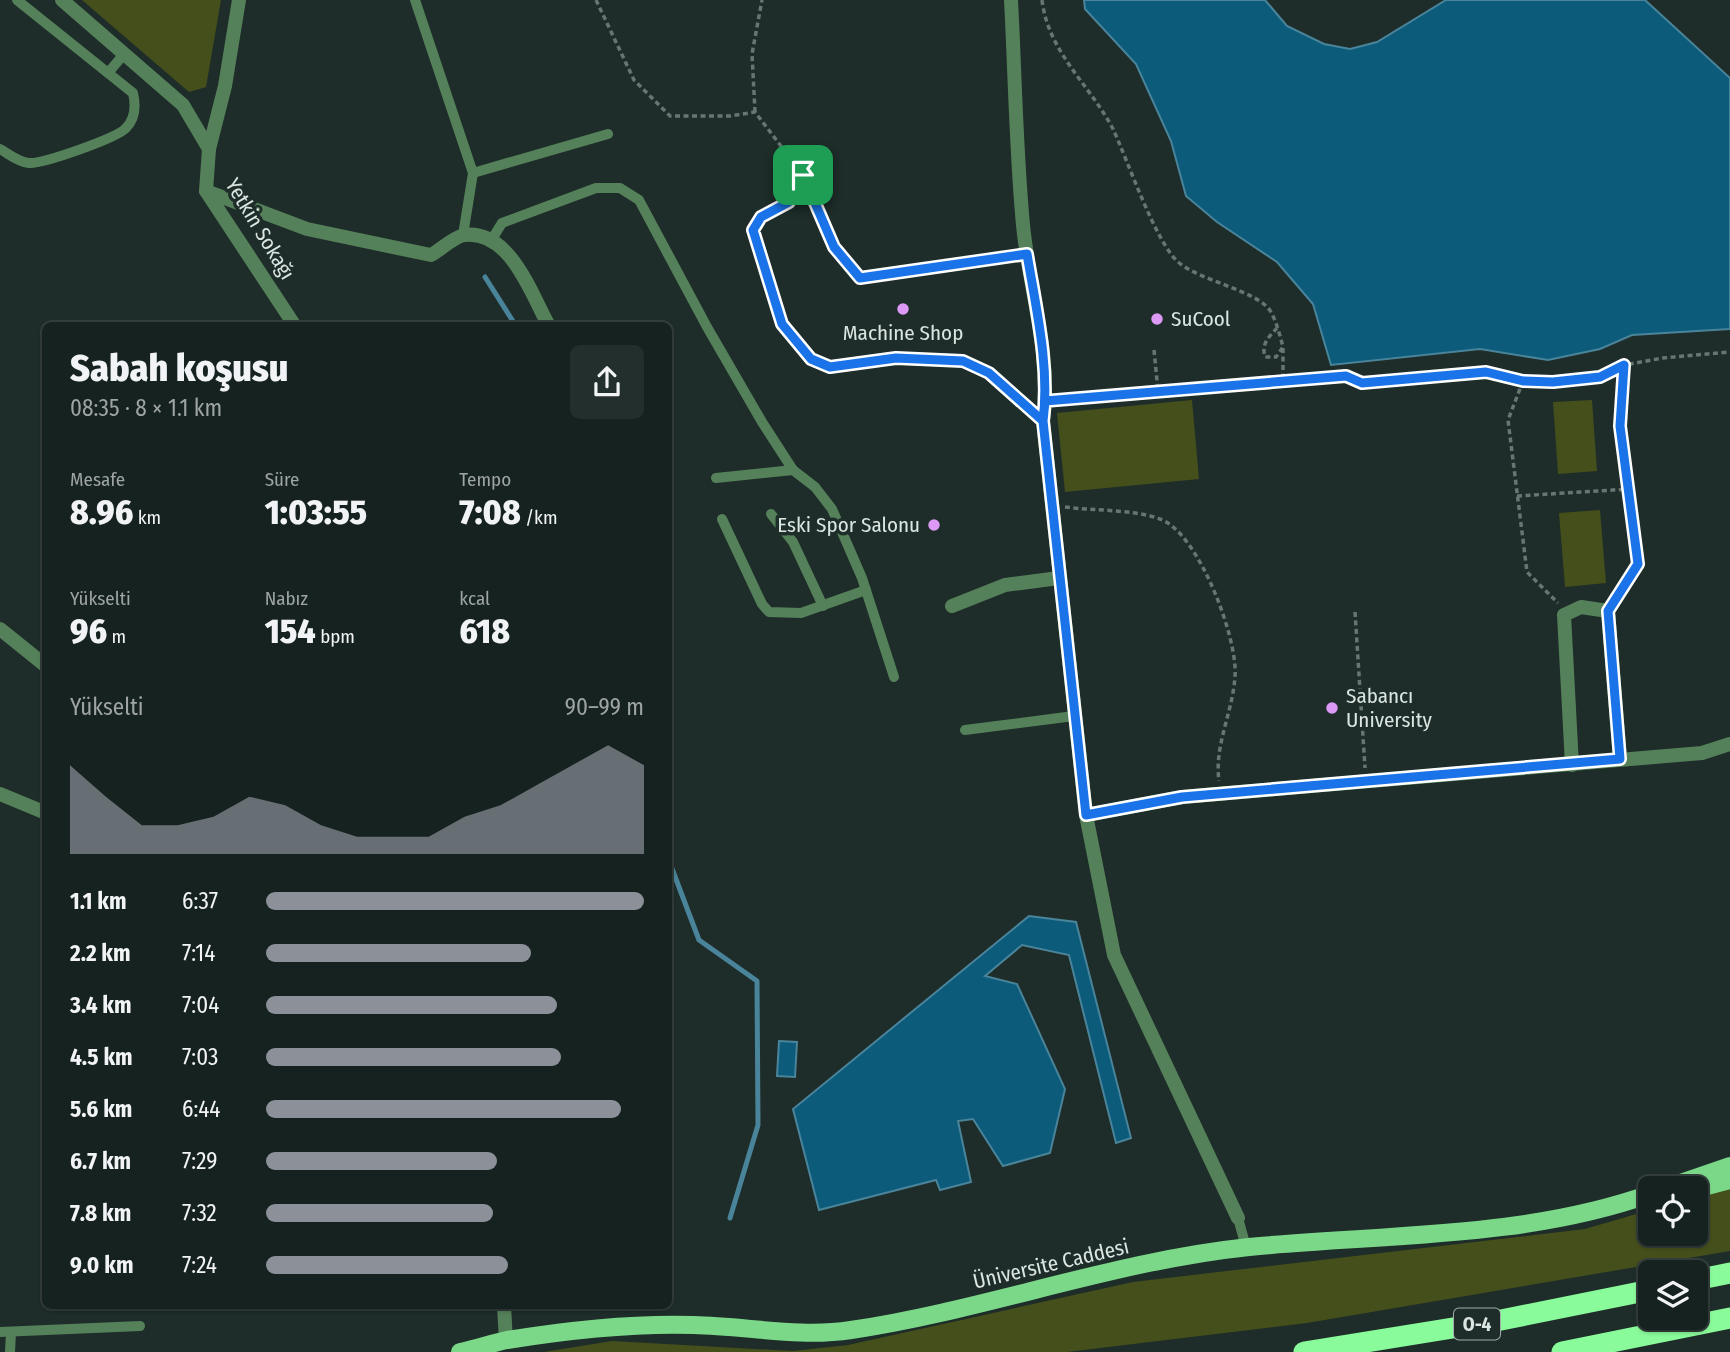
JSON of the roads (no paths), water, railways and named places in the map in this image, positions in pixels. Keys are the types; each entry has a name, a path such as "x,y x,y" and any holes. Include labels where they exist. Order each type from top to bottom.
{"highway":[{"path":"1708,1278 1730,1273"},
{"name":"O-4","path":"1304,1352 1496,1321 1638,1292"},
{"path":"1562,1352 1730,1318"}],"main road":[{"path":"1701,1176 1730,1166"},
{"path":"1708,1186 1730,1180"},
{"name":"Üniversite Caddesi","path":"460,1352 506,1340 625,1325 696,1325 800,1334 848,1331 937,1314 1107,1273 1246,1247 1501,1226 1638,1199"}],"street":[{"path":"62,0 183,105 209,149"},
{"name":"Yetkin Sokağı","path":"239,0 225,86 209,149 206,191 292,322"},
{"path":"1011,0 1023,226 1043,357 1043,421 1086,815 1114,955 1238,1218"},
{"path":"206,191 306,229 431,255 463,235 492,239 505,249 547,322"},
{"path":"953,606 1005,585 1059,578"},
{"path":"1572,765 1564,615 1581,607 1608,611 1620,759"},
{"path":"0,629 42,663"},
{"path":"1086,815 1220,794 1572,765 1702,752 1730,744"},
{"path":"0,794 42,811"},
{"path":"504,1309 506,1340"}],"lane":[{"path":"0,149 20,161 48,161 123,131 134,113 133,93 17,0"},
{"path":"415,0 473,173 463,235"},
{"path":"108,73 124,54"},
{"path":"473,173 608,134"},
{"path":"492,239 502,223 596,188 612,186 634,195 733,373 793,470 815,487 832,509 866,590 894,677"},
{"path":"716,478 793,470"},
{"path":"771,514 793,542 823,606"},
{"path":"722,519 765,608 775,614 792,615 866,590"},
{"path":"965,730 1074,716"},
{"path":"1238,1218 1246,1247"},
{"path":"10,1352 5,1332 140,1326"}],"water":[{"path":"1084,0 1265,0 1287,26 1324,44 1350,49 1377,42 1446,0 1645,0 1730,78 1730,329 1632,335 1600,349 1548,360 1480,349 1331,365 1313,304 1277,262 1217,222 1186,196 1171,141 1136,64 1085,9"},
{"path":"1029,916 1076,922 1131,1138 1116,1143 1069,955 1022,945 985,976 1017,984 1065,1089 1050,1153 1003,1166 973,1119 958,1121 971,1182 940,1190 936,1180 819,1210 793,1109"},
{"path":"779,1041 797,1042 795,1077 777,1076"}],"waterway":[{"path":"485,277 513,322"},
{"path":"672,869 699,940 757,981 758,1125 730,1218"}],"place":[{"name":"Machine Shop","path":"903,309"},
{"name":"SuCool","path":"1157,319"},
{"name":"Eski Spor Salonu","path":"934,525"},
{"name":"Sabancı University","path":"1332,708"}]}
